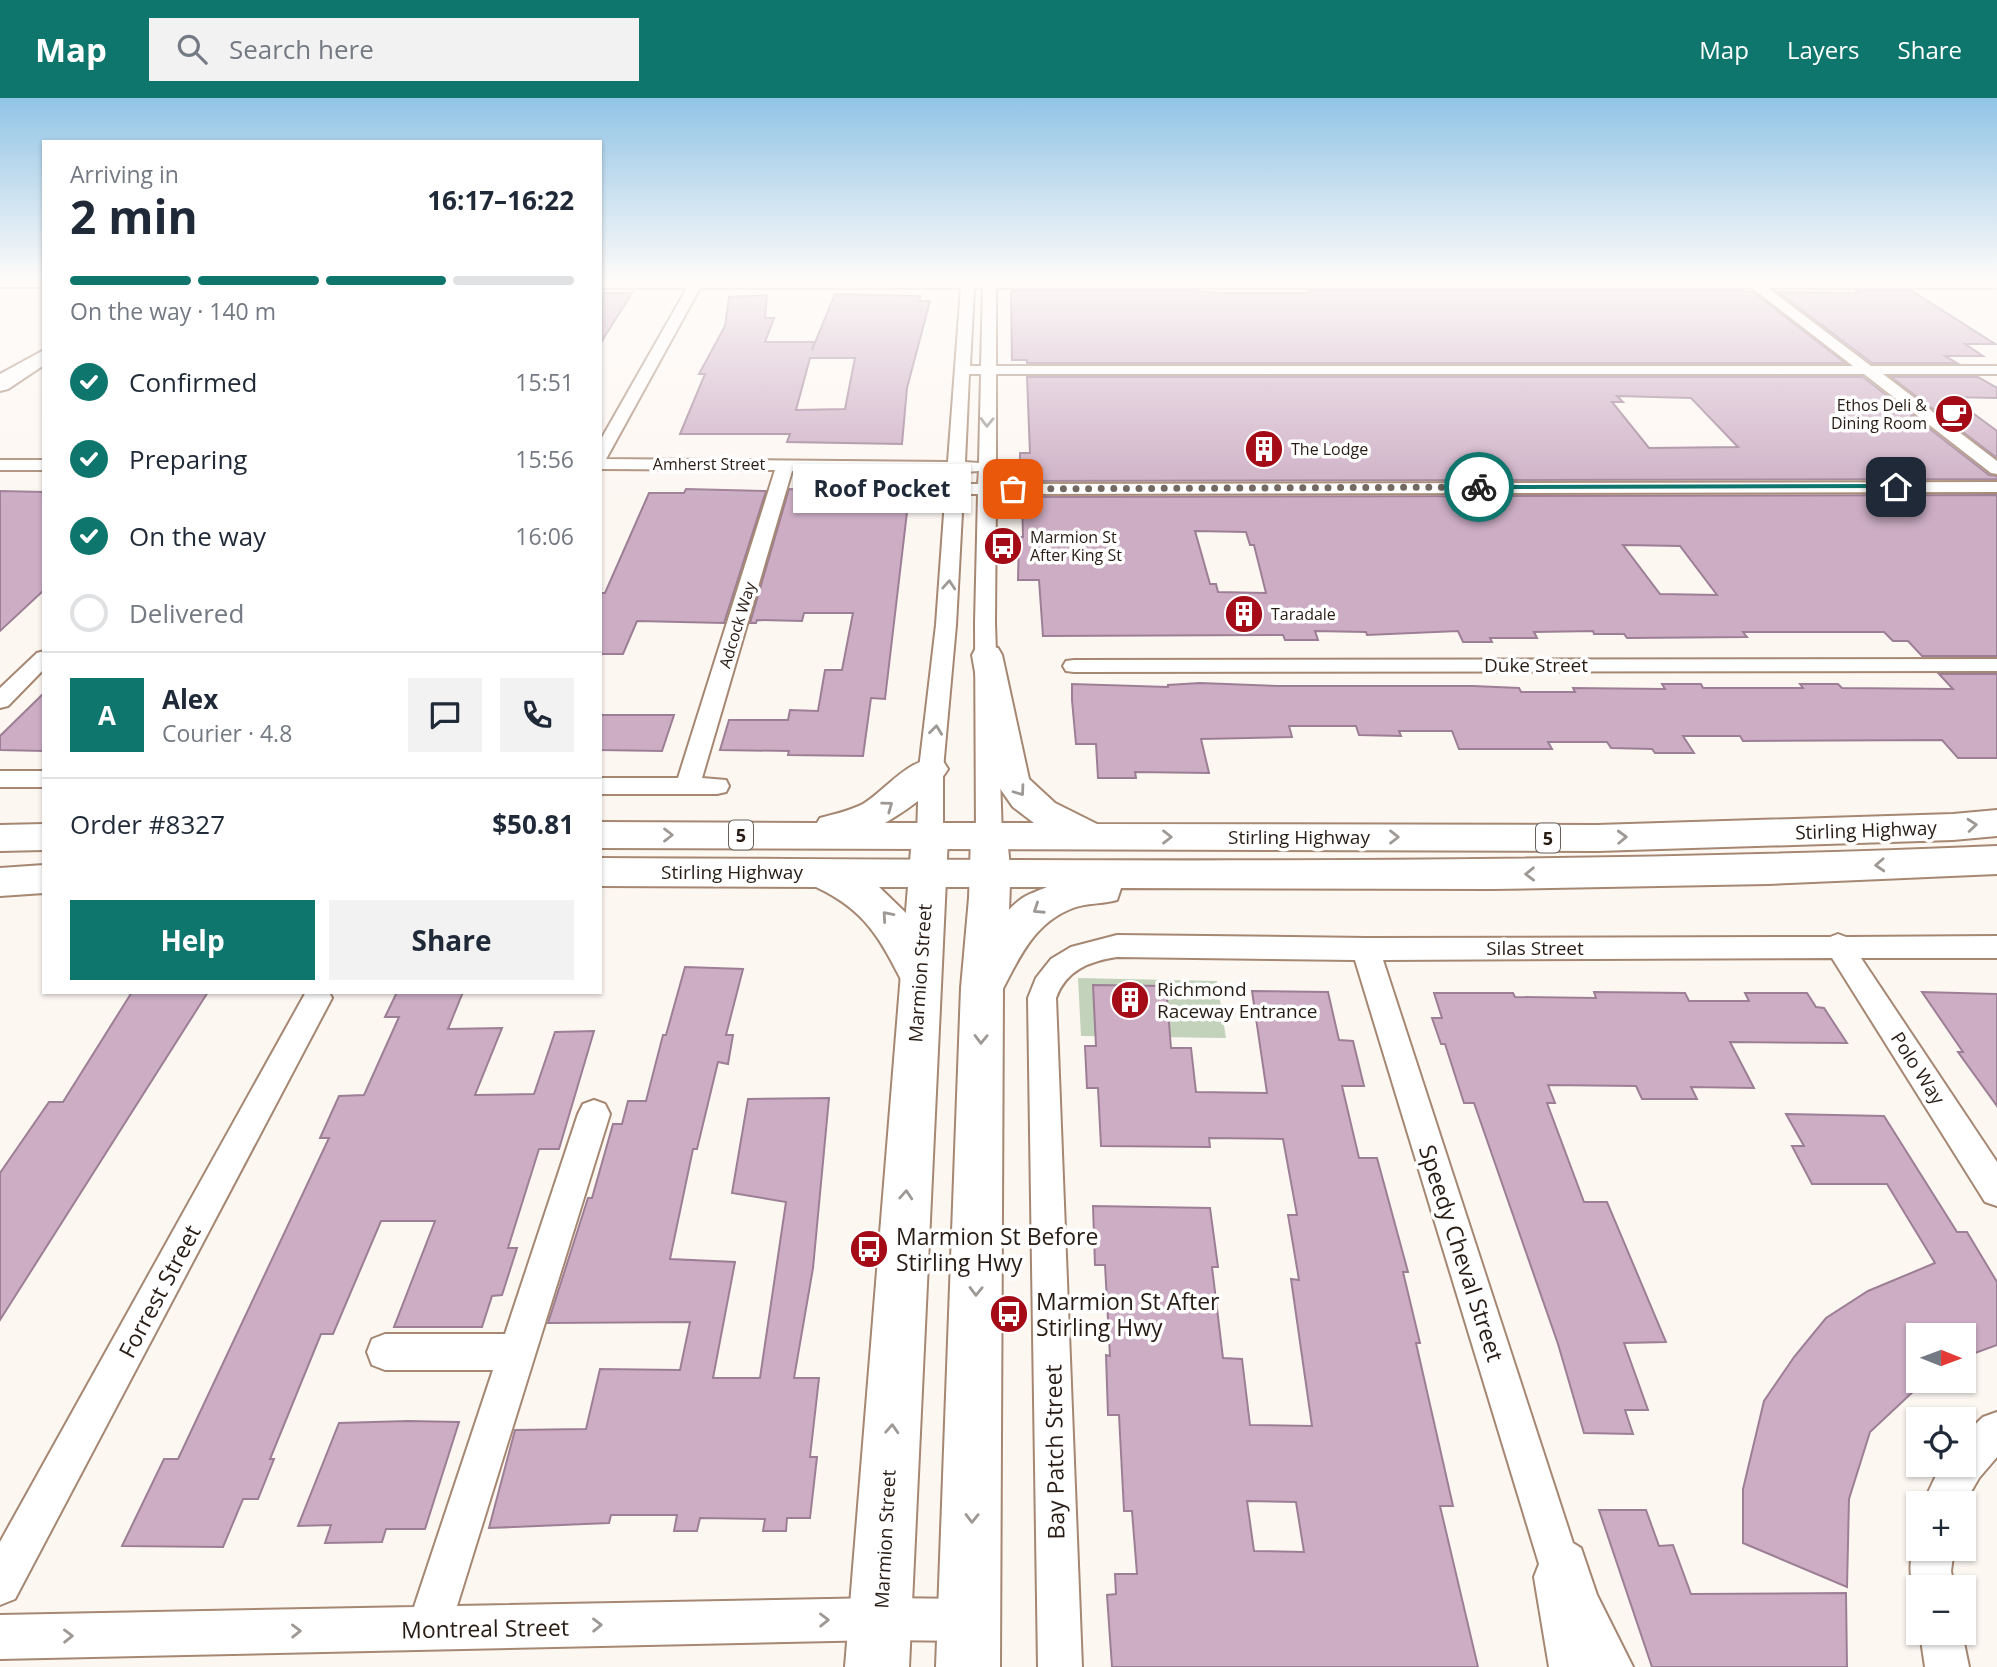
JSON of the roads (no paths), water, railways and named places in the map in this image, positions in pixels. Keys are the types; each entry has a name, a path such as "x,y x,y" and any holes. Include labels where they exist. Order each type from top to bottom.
{"main road":[{"path":"0,384 42,357"},
{"path":"987,655 1005,752 1012,780 1021,796 1034,808 1060,823 1099,837"},
{"path":"776,835 840,826 868,818 890,805 931,769"},
{"name":"Stirling Highway","path":"989,855 1099,837 1597,838 1953,827 1997,823"},
{"name":"Stirling Highway","path":"602,835 776,835 928,855 1492,874 1768,870 1997,860"},
{"path":"0,838 42,837"},
{"name":"Stirling Highway","path":"602,872 817,872 928,855"},
{"name":"Marmion Street","path":"879,1643 928,855"},
{"path":"969,1644 982,988 989,855"},
{"path":"0,869 42,869"},
{"path":"817,872 848,885 883,910 903,939 920,975"},
{"path":"982,988 1015,929 1036,908 1071,893 1100,890 1440,885 1492,874"},
{"path":"0,881 42,879"}],"street":[{"path":"602,452 657,353"},
{"name":"Marmion Street","path":"928,855 931,769 941,691 962,353"},
{"path":"988,353 986,489 989,855"},
{"path":"1847,353 1997,469"},
{"path":"961,370 1997,370"},
{"name":"Amherst Street","path":"602,464 785,465 956,478 986,467"},
{"path":"0,465 42,465"},
{"name":"Adcock Way","path":"688,786 785,465"},
{"path":"956,478 986,489 1997,487"},
{"path":"0,701 42,659"},
{"name":"Duke Street","path":"1074,666 1997,665"},
{"path":"0,779 42,779"},
{"path":"602,786 717,786"},
{"name":"Silas Street","path":"1075,957 1117,946 1366,949 1838,945 1997,947"},
{"name":"Polo Way","path":"1838,945 1997,1191"},
{"name":"Speedy Cheval Street","path":"1366,949 1557,1557 1566,1563 1580,1603 1611,1667"},
{"name":"Bay Patch Street","path":"1060,1667 1042,998 1056,970 1075,957"},
{"name":"Forrest Street","path":"0,1584 318,998"},
{"path":"428,1629 594,1114"},
{"path":"385,1352 517,1352"},
{"path":"1948,1491 1954,1478 1979,1445 1997,1431"},
{"name":"Speedy Cheval Street","path":"1557,1557 1552,1562 1572,1667"},
{"name":"Montreal Street","path":"0,1637 428,1629 969,1644"},
{"path":"1943,1645 1947,1667"}],"place":[{"name":"Ethos Deli & Dining Room","path":"1954,414"},
{"name":"The Lodge","path":"1264,449"},
{"name":"Roof Pocket","path":"1013,489"},
{"name":"Marmion St After King St","path":"1003,546"},
{"name":"Taradale","path":"1244,614"},
{"name":"Richmond Raceway Entrance","path":"1130,1000"},
{"name":"Marmion St Before Stirling Hwy","path":"869,1249"},
{"name":"Marmion St After Stirling Hwy","path":"1009,1314"}]}
